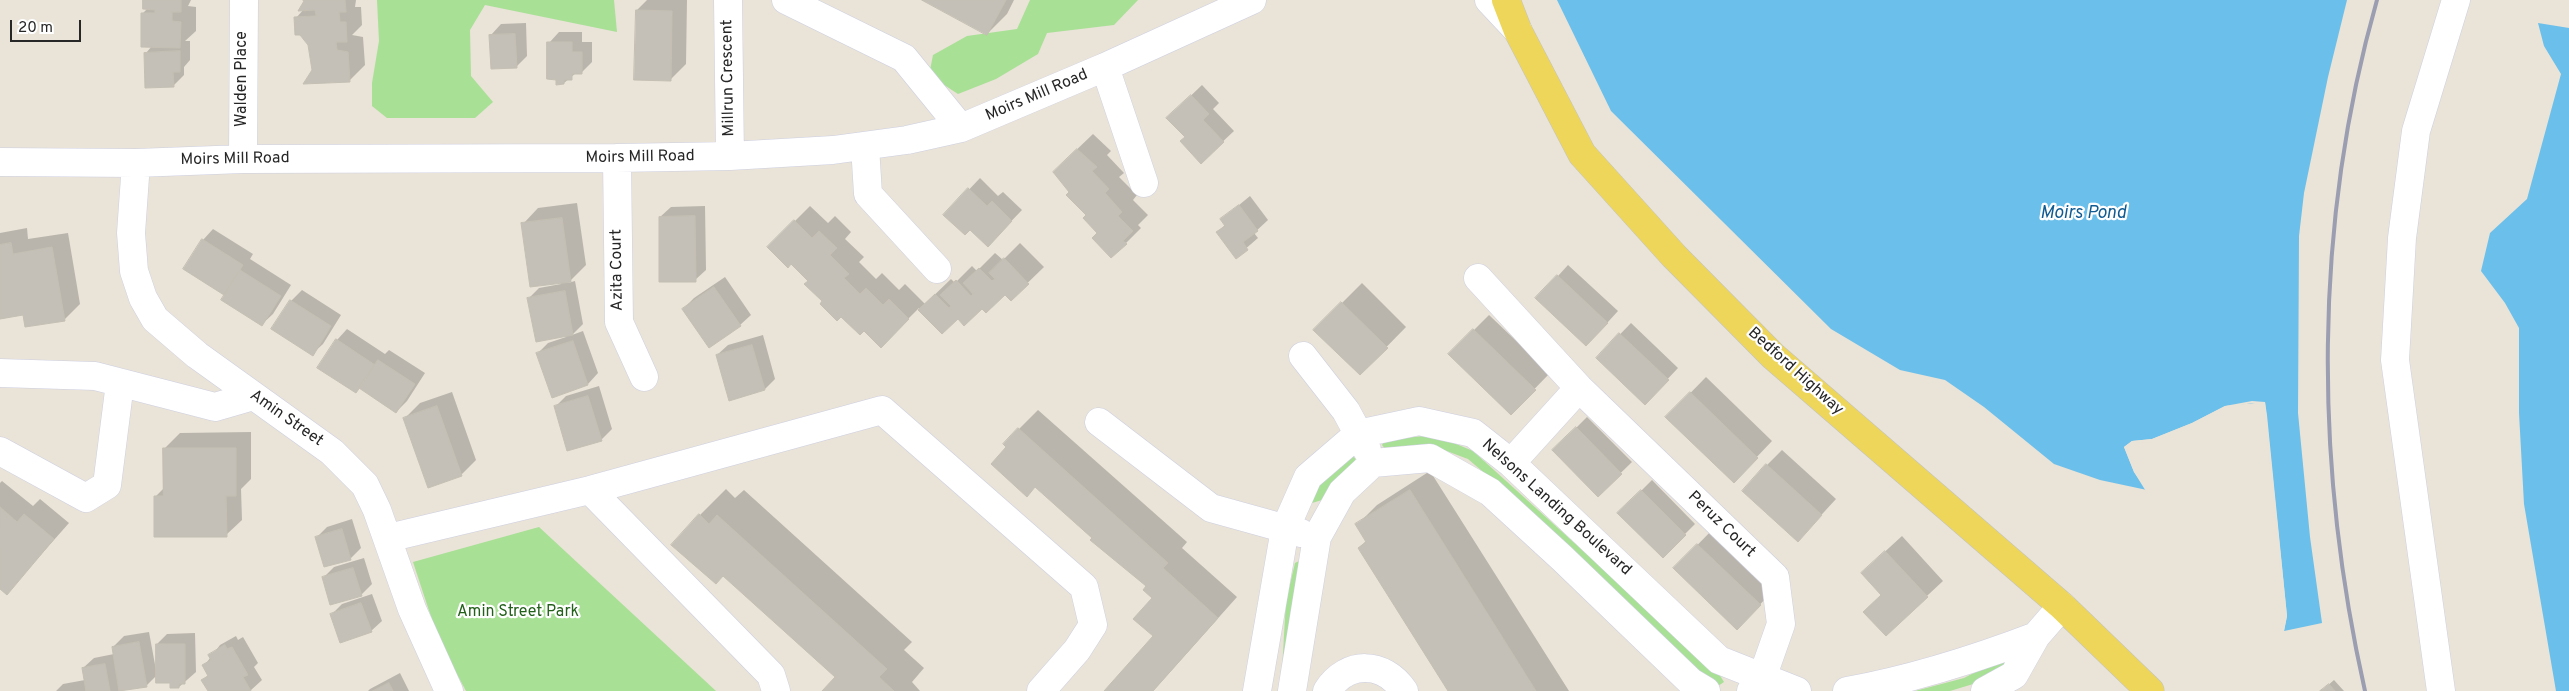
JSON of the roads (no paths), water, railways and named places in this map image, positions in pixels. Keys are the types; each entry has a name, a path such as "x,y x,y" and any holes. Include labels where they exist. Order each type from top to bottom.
{"main road":[{"name":"Bedford Highway","path":"1506,0 1518,31 1582,154 1674,256 1773,356 2062,606 2150,691"}],"street":[{"name":"Walden Place","path":"243,158 244,0"},
{"name":"Millrun Crescent","path":"728,0 730,156"},
{"path":"786,0 904,58 961,128"},
{"name":"Moirs Mill Road","path":"0,162 136,163 243,158 617,158 730,156 865,146 907,140 961,128 1106,67 1252,0"},
{"path":"1489,0 1518,31"},
{"path":"2441,691 2395,360 2402,238 2416,131 2456,0"},
{"path":"1106,67 1144,183"},
{"path":"865,146 868,194 937,269"},
{"name":"Azita Court","path":"617,158 619,322 644,377"},
{"name":"Amin Street","path":"136,163 131,233 134,271 143,298 156,319 175,336 253,396 332,452 364,485 388,538 412,609 449,691"},
{"name":"Peruz Court","path":"1478,278 1579,388 1775,577 1781,624 1756,684"},
{"path":"1292,691 1317,537 1342,492 1373,463 1346,411 1303,356"},
{"path":"0,373 95,376 214,407 253,396"},
{"path":"0,451 86,498 107,485 120,383"},
{"path":"1511,463 1579,388"},
{"path":"388,538 590,490 882,410 1084,587 1093,625 1078,650 1041,691"},
{"name":"Nelsons Landing Boulevard","path":"1266,689 1285,529 1308,477 1358,434 1418,421 1473,433 1511,463 1719,660 1756,684 1797,691"},
{"path":"1099,422 1211,508 1317,537"},
{"name":"Nelsons Landing Boulevard","path":"1373,463 1430,458 1490,492 1692,682 1706,691"},
{"path":"590,490 771,675 776,691"},
{"path":"1985,691 2014,675 2036,636 2062,606"},
{"path":"1847,691 1879,685 1967,662 2036,636"},
{"path":"1327,691 1334,681 1345,672 1358,668 1373,668 1386,672 1397,681 1404,691"}],"water":[{"name":"Moirs Pond","path":"1557,0 2347,0 2328,77 2304,193 2299,236 2298,413 2310,537 2322,623 2284,631 2287,616 2265,402 2225,406 2192,423 2152,439 2132,441 2124,447 2134,472 2147,490 2100,480 2054,464 1984,407 1945,380 1900,370 1831,329 1611,111"},
{"path":"2538,23 2569,28 2569,691 2556,691 2524,504 2519,413 2519,328 2505,303 2481,271 2490,233 2527,199 2561,74 2544,46"}],"railway":[{"path":"2365,691 2348,605 2336,519 2330,432 2328,345 2332,258 2341,171 2356,85 2377,0"}],"park label":[{"name":"Amin Street Park","path":"518,613"}]}
